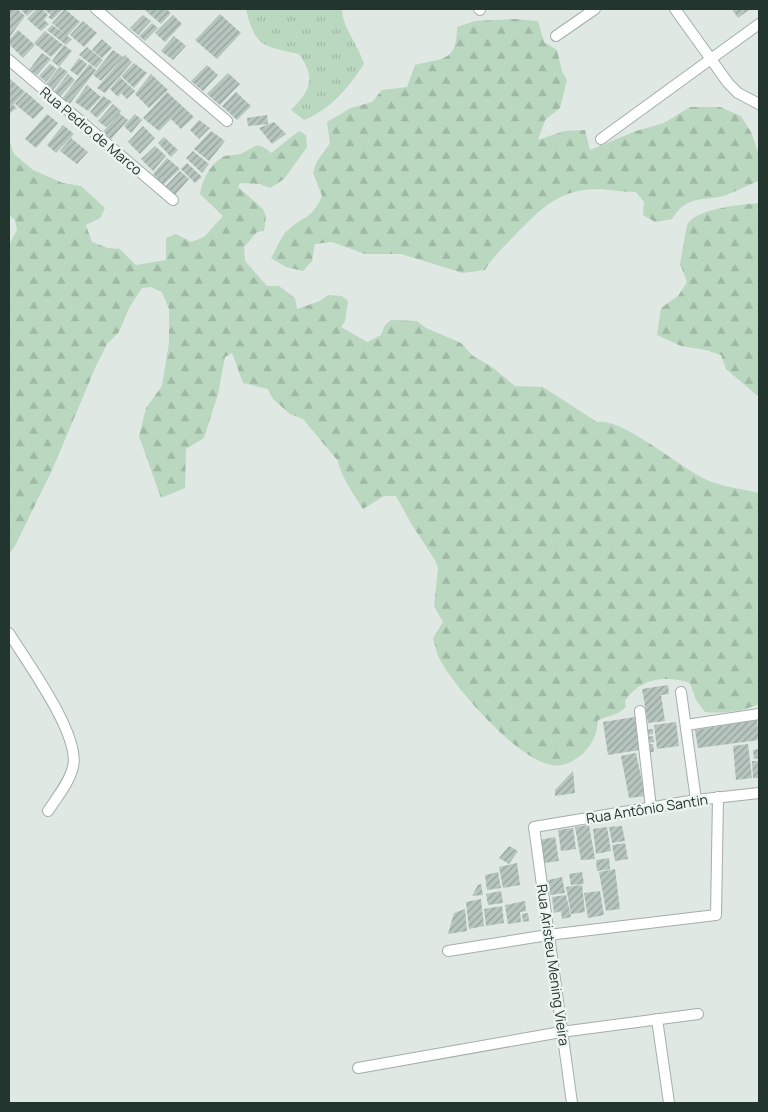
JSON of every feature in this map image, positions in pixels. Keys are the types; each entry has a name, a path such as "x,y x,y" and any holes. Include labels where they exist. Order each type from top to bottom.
{"street":[{"path":"96,9 227,121"},
{"path":"556,36 595,9"},
{"path":"675,9 710,61 738,93 759,104"},
{"path":"601,139 759,24"},
{"name":"Rua Pedro de Marco","path":"9,60 173,200"},
{"path":"9,633 61,717 73,747 74,766 67,782 48,811"},
{"path":"681,692 696,800"},
{"path":"640,711 651,808"},
{"path":"686,725 759,714"},
{"name":"Rua Antônio Santin","path":"534,827 696,800 759,793"},
{"path":"448,951 548,935 716,915 718,797"},
{"name":"Rua Aristeu Mening Vieira","path":"534,827 572,1103"},
{"path":"358,1068 561,1032 698,1014"},
{"path":"657,1020 669,1103"}],"green space":[{"path":"246,9 342,9 347,29 364,64 338,97 322,110 304,120 291,110 303,96 309,84 308,70 304,62 299,54 269,47 257,38 249,22"},
{"path":"515,19 538,21 544,42 557,50 562,71 567,80 560,108 545,120 538,140 564,131 585,130 590,150 636,131 664,123 690,107 720,107 741,116 751,132 759,155 759,181 726,195 690,202 678,211 672,219 655,222 643,215 644,202 636,192 601,189 573,192 562,196 543,208 499,252 485,270 463,273 401,254 365,254 332,242 315,244 312,261 303,271 286,267 271,258 285,234 292,226 310,214 322,196 313,173 316,163 330,143 327,122 351,108 372,102 382,90 407,87 415,65 441,59 451,53 454,47 457,27 475,21"},
{"path":"299,131 306,135 307,147 284,179 270,188 260,184 240,183 238,187 263,209 266,217 264,231 257,232 244,247 245,261 267,286 279,286 295,298 297,309 320,301 328,295 342,296 348,301 345,321 341,327 367,342 381,335 385,325 391,320 417,321 426,328 461,343 473,356 492,367 515,386 543,387 597,422 608,423 637,435 707,480 759,493 759,704 733,711 705,712 696,700 690,683 672,679 654,680 645,683 631,693 625,701 626,707 618,713 598,720 595,736 590,746 571,761 562,765 552,765 538,760 523,751 474,705 440,660 433,638 443,622 434,606 438,568 396,496 384,496 363,509 345,479 338,461 303,419 290,414 273,399 268,389 243,383 232,353 225,357 218,394 204,438 186,449 185,488 161,498 139,436 146,408 162,386 169,343 169,309 162,292 151,287 142,288 129,308 119,332 107,344 53,468 15,546 9,554 9,245 17,230 15,220 9,215 9,139 14,154 33,170 63,183 81,186 105,208 100,218 86,225 92,242 108,248 120,249 136,265 166,260 166,238 176,234 191,242 204,237 223,216 200,194 207,174 217,161 223,157 240,154 256,146 262,146 271,153"},
{"path":"759,203 759,397 726,369 721,355 706,350 681,346 657,335 661,308 678,296 687,282 680,264 687,225 692,219 709,211"}],"building":[{"path":"9,9 17,9 25,16 9,38"},
{"path":"20,9 35,9 27,16"},
{"path":"37,9 42,9 48,15 44,20 49,24 41,31 27,19"},
{"path":"43,9 63,9 52,20 48,17 51,15"},
{"path":"65,9 80,22 67,36 72,39 66,45 47,30 52,25 65,34 52,23"},
{"path":"148,9 166,9 171,13 161,24 146,11"},
{"path":"732,9 750,9 738,18"},
{"path":"220,14 241,33 217,59 195,40"},
{"path":"143,15 151,21 138,35 130,28"},
{"path":"173,15 182,24 165,42 155,33"},
{"path":"83,21 97,33 84,47 70,35"},
{"path":"152,23 158,28 145,41 139,36"},
{"path":"18,30 35,45 23,58 9,44 9,40"},
{"path":"45,31 63,45 51,57 34,43"},
{"path":"174,36 186,46 173,60 161,51"},
{"path":"102,39 112,48 102,58 92,50"},
{"path":"64,45 72,51 59,67 52,61"},
{"path":"87,47 103,60 96,68 79,55"},
{"path":"113,50 123,57 101,81 93,75"},
{"path":"42,53 51,59 37,75 29,70"},
{"path":"125,55 132,62 105,93 97,88"},
{"path":"79,58 87,64 78,76 70,70"},
{"path":"134,63 147,73 134,88 121,76"},
{"path":"50,64 57,69 46,82 39,76"},
{"path":"89,64 96,70 68,106 61,100"},
{"path":"207,65 218,75 203,91 191,81"},
{"path":"60,67 68,72 52,91 45,85"},
{"path":"228,73 240,84 220,105 207,94"},
{"path":"68,74 75,80 59,98 53,93"},
{"path":"151,74 168,90 149,108 135,94"},
{"path":"120,77 135,91 127,99 121,93 118,97 110,89"},
{"path":"10,79 25,92 13,105 17,108 9,114"},
{"path":"87,85 101,97 88,111 75,102"},
{"path":"26,92 44,108 33,119 15,104"},
{"path":"167,92 194,117 181,129 171,119 159,131 143,118"},
{"path":"236,92 251,106 237,120 222,106"},
{"path":"103,96 112,102 97,118 90,112"},
{"path":"113,104 121,111 106,127 98,121"},
{"path":"119,113 128,120 111,139 103,132"},
{"path":"47,114 58,123 36,148 25,139"},
{"path":"135,114 142,120 131,133 124,126"},
{"path":"267,115 268,124 248,126 247,118"},
{"path":"199,120 210,128 199,139 190,130"},
{"path":"274,122 286,134 272,144 259,128"},
{"path":"63,125 74,134 56,153 47,145"},
{"path":"143,126 155,138 140,154 128,142"},
{"path":"211,131 225,141 209,161 194,149"},
{"path":"164,137 178,150 171,157 158,143"},
{"path":"71,138 88,152 77,164 60,151"},
{"path":"155,146 166,156 153,171 141,159"},
{"path":"193,151 209,164 202,173 186,158"},
{"path":"167,158 180,169 163,185 153,174"},
{"path":"187,163 202,177 195,183 181,169"},
{"path":"180,171 189,179 174,196 164,188"},
{"path":"668,685 669,694 661,695 665,721 648,723 642,689"},
{"path":"635,717 639,750 608,755 603,722"},
{"path":"757,720 759,740 698,748 695,730"},
{"path":"676,722 679,746 657,749 654,725"},
{"path":"653,729 653,734 645,735 644,730"},
{"path":"653,736 654,742 645,743 645,737"},
{"path":"653,744 654,752 646,753 646,745"},
{"path":"748,744 752,778 736,780 733,746"},
{"path":"759,749 759,758 754,759 753,750"},
{"path":"636,753 645,796 629,798 621,756"},
{"path":"752,761 759,761 759,778 753,778"},
{"path":"573,771 575,793 555,796 555,790"},
{"path":"589,825 595,859 581,860 575,827"},
{"path":"622,826 625,841 612,843 609,827"},
{"path":"607,827 611,851 596,854 593,829"},
{"path":"573,828 576,849 561,851 558,830"},
{"path":"555,837 559,861 543,863 539,840"},
{"path":"625,843 628,859 615,861 612,845"},
{"path":"509,846 518,851 509,864 499,858"},
{"path":"609,858 610,869 597,871 596,860"},
{"path":"517,863 520,885 503,888 499,867"},
{"path":"615,869 620,909 606,911 599,872"},
{"path":"498,872 501,888 487,890 485,875"},
{"path":"582,872 584,884 571,885 569,874"},
{"path":"562,877 565,893 550,895 548,880"},
{"path":"481,884 483,895 472,896 478,885"},
{"path":"582,885 585,912 571,914 566,887"},
{"path":"501,891 503,903 488,905 486,894"},
{"path":"600,891 604,915 588,918 584,893"},
{"path":"566,895 571,917 562,919 561,911 554,913 552,897"},
{"path":"481,899 484,926 469,929 466,902"},
{"path":"525,901 526,911 520,912 521,922 508,924 505,905"},
{"path":"502,906 504,923 486,926 484,909"},
{"path":"465,909 467,931 448,934 454,913"},
{"path":"528,913 529,921 523,922 522,914"}]}
